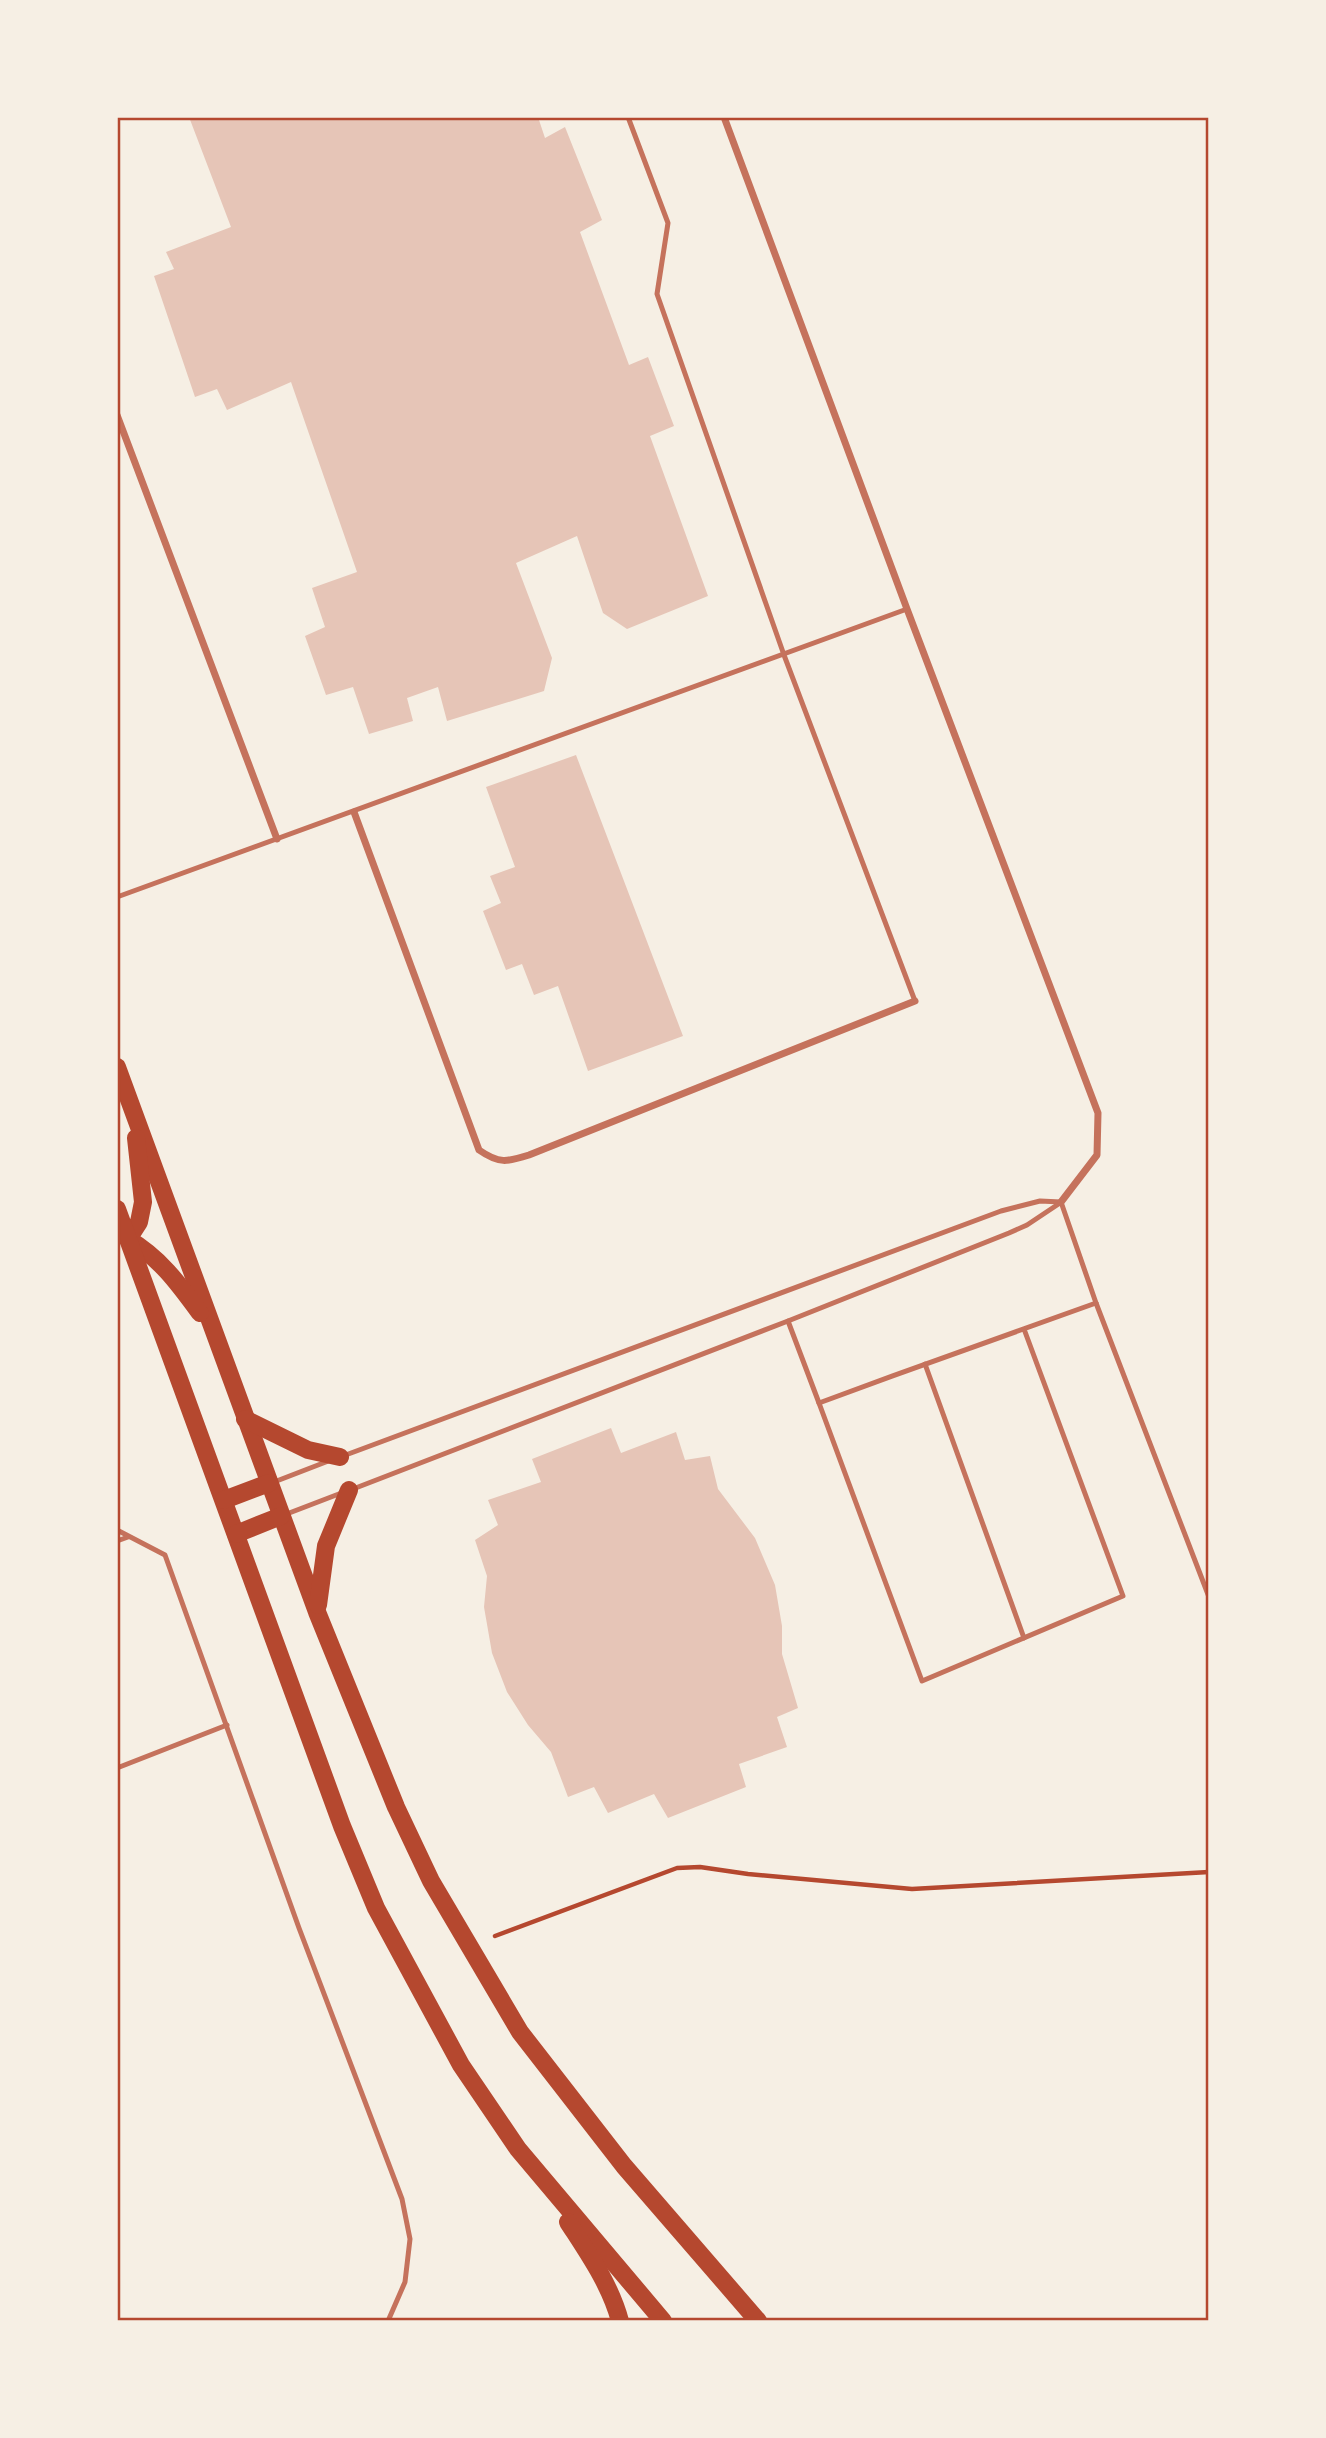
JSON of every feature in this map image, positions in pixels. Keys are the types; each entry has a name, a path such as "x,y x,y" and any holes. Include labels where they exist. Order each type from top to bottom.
{"main road":[{"path":"117,1067 317,1612 396,1807 431,1881 520,2032 616,2156 758,2321"},
{"path":"122,1241 139,1222 143,1202 133,1110"},
{"path":"117,1209 122,1241 224,1500 337,1813 376,1908 461,2065 600,2272 620,2321"},
{"path":"122,1241 146,1250 162,1264 214,1333"},
{"path":"246,1419 308,1450 340,1457"},
{"path":"224,1500 270,1483"},
{"path":"317,1612 326,1546 349,1490"},
{"path":"236,1534 281,1516"},
{"path":"518,2149 663,2321"}],"street":[{"path":"724,117 1098,1113 1097,1155 1061,1202"},
{"path":"117,415 277,839"},
{"path":"354,812 480,1150 491,1158 508,1162 529,1155 915,1001"}],"lane":[{"path":"628,117 668,223 657,294 783,655 915,1001"},
{"path":"117,898 907,609"},
{"path":"270,1483 1001,1211 1041,1201 1061,1202"},
{"path":"1061,1202 1096,1303 1209,1597"},
{"path":"281,1516 1009,1233 1045,1214 1061,1202"},
{"path":"819,1403 1096,1303"},
{"path":"788,1321 922,1681 1123,1596 1024,1329"},
{"path":"925,1364 1024,1638"},
{"path":"117,1530 165,1555 299,1928 402,2199 410,2239 405,2282 387,2321"},
{"path":"117,1541 128,1537"},
{"path":"117,1768 227,1725"}],"path":[{"path":"468,1946 677,1868 700,1867 912,1889 1209,1872"}],"building":[{"path":"189,117 538,117 545,138 565,127 602,220 580,232 629,365 648,357 674,426 650,436 708,596 627,629 603,613 577,536 516,563 552,658 544,691 447,721 438,687 407,698 413,721 369,734 353,687 326,695 305,636 325,627 312,588 357,572 291,382 227,410 217,389 195,397 154,276 174,269 166,252 231,227"},
{"path":"576,755 683,1036 588,1071 558,986 534,995 522,964 506,970 483,911 501,903 490,876 515,867 486,787"},
{"path":"611,1428 621,1453 676,1432 685,1460 710,1456 718,1489 755,1538 775,1585 782,1626 782,1654 798,1708 777,1717 787,1747 739,1764 746,1787 668,1818 654,1794 608,1813 594,1787 568,1797 551,1752 528,1725 507,1692 492,1653 484,1607 487,1576 475,1540 498,1525 488,1500 541,1482 532,1459"}]}
